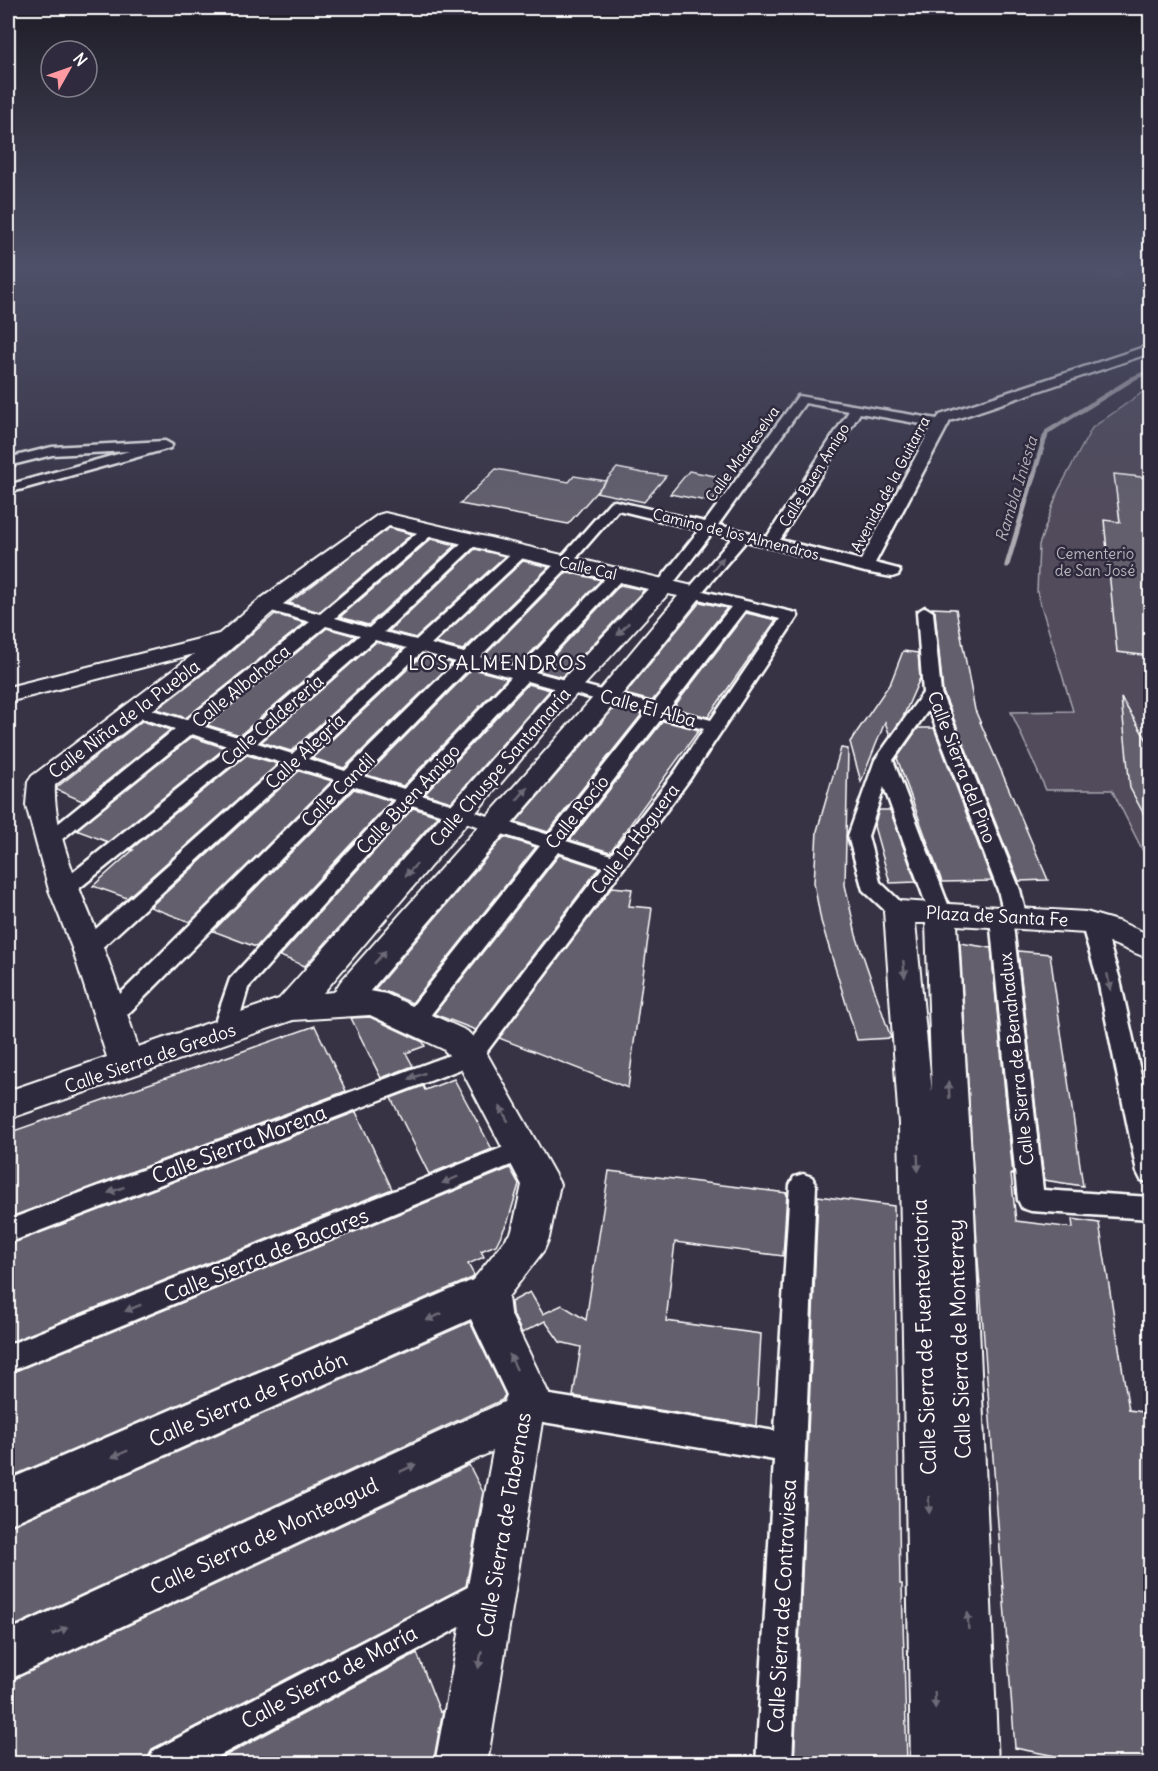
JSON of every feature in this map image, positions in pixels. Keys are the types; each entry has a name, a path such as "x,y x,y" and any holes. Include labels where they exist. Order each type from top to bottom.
{"street":[{"name":"Avenida de la Guitarra","path":"865,567 940,423 945,418 1148,350"},
{"name":"Calle Madreselva","path":"710,527 802,399 857,408"},
{"path":"857,408 940,423"},
{"name":"Calle Buen Amigo","path":"772,542 857,408"},
{"path":"8,462 52,451 165,445 8,489"},
{"name":"Camino de los Almendros","path":"615,505 892,572"},
{"name":"Calle Candil","path":"111,1017 565,562 615,505"},
{"name":"Calle Cal","path":"385,519 790,616"},
{"name":"Calle Niña de la Puebla","path":"127,1065 88,948 64,890 40,805 42,782 182,675 267,605 385,519"},
{"name":"Calle Chuspe Santamaría","path":"291,1008 569,687 663,586 710,527"},
{"name":"Calle Albahaca","path":"49,839 323,620 429,530"},
{"name":"Calle Chuspe Santamaría","path":"344,1003 353,989 607,698 743,535"},
{"name":"Calle Calderería","path":"64,890 244,745 372,634 473,540"},
{"name":"Calle Alegría","path":"88,948 296,761 520,552"},
{"name":"Calle Buen Amigo","path":"233,1030 225,1028 238,985 408,797 617,575"},
{"name":"Calle Rocío","path":"414,1020 741,604"},
{"name":"Calle El Alba","path":"267,605 716,727"},
{"name":"Calle Sierra del Pino","path":"925,612 932,693 1009,890 1009,919"},
{"name":"Calle la Hoguera","path":"471,1056 617,864 716,727 790,616"},
{"path":"8,694 229,638"},
{"path":"145,660 182,675"},
{"path":"899,911 870,885 858,836 884,760 932,693"},
{"path":"135,710 617,864"},
{"path":"884,760 941,915"},
{"name":"Plaza de Santa Fe","path":"899,911 1066,922 1076,920 1150,948"},
{"name":"Calle Sierra de Fuentevictoria","path":"899,911 917,1124 937,1764"},
{"name":"Calle Sierra de Monterrey","path":"941,915 954,1190 972,1764"},
{"name":"Calle Sierra de Benahadux","path":"1009,919 1031,1200 1150,1208"},
{"path":"1093,926 1109,980 1150,1172"},
{"path":"291,1008 344,1003 374,1003 455,1040 471,1056 524,1149 541,1184 530,1238 487,1293"},
{"name":"Calle Sierra de Gredos","path":"8,1105 233,1030 291,1008"},
{"name":"Calle Sierra Morena","path":"8,1232 471,1056"},
{"name":"Calle Sierra de Bacares","path":"8,1359 524,1149"},
{"name":"Calle Sierra de Contraviesa","path":"774,1764 803,1185"},
{"name":"Calle Sierra de Tabernas","path":"461,1764 523,1410 528,1394 490,1315 487,1293"},
{"name":"Calle Sierra de Fondón","path":"8,1503 487,1293"},
{"path":"523,1410 790,1448"},
{"name":"Calle Sierra de Monteagud","path":"8,1656 523,1410"},
{"name":"Calle Sierra de María","path":"166,1764 492,1591"}],"green space":[{"name":"Cementerio de San José","path":"1150,387 1150,865 1112,790 1046,790 1011,712 1073,711 1037,592 1039,545 1058,491 1092,428"}],"building":[{"path":"617,468 666,476 644,502 596,492"},
{"path":"496,469 569,482 574,476 606,481 568,524 460,504"},
{"path":"689,471 730,479 712,502 670,494"},
{"path":"1114,474 1150,478 1150,656 1117,652 1104,520 1120,522"},
{"path":"389,528 412,534 319,612 289,603"},
{"path":"431,539 456,545 368,625 340,617"},
{"path":"475,549 505,556 415,638 389,631"},
{"path":"523,561 549,567 463,650 435,643"},
{"path":"567,572 601,580 519,665 484,656"},
{"path":"620,585 644,590 562,677 539,671"},
{"path":"700,602 727,608 652,701 625,694"},
{"path":"932,608 956,609 975,710 1048,880 1019,881 943,692 935,612"},
{"path":"746,613 776,620 708,717 673,708"},
{"path":"275,614 305,623 186,718 157,709 225,657"},
{"path":"327,628 355,636 240,735 207,725"},
{"path":"376,642 402,649 291,751 261,742"},
{"path":"903,651 918,653 920,678 903,717 890,736 885,722 861,782 850,742 891,682"},
{"path":"423,655 452,663 344,768 312,758"},
{"path":"472,669 507,678 403,786 367,775"},
{"path":"528,684 550,690 451,802 425,794"},
{"path":"1121,698 1150,745 1150,826 1130,788"},
{"path":"615,707 642,714 548,832 516,822"},
{"path":"142,721 170,730 82,801 57,790 57,787"},
{"path":"663,721 699,730 610,852 570,840"},
{"path":"918,728 934,728 992,881 942,882 897,758"},
{"path":"192,737 225,748 108,842 76,830"},
{"path":"841,748 848,749 845,885 856,935 891,1038 857,1040 821,921 814,883 817,831"},
{"path":"247,755 278,764 127,898 93,886 133,850 130,850"},
{"path":"299,771 332,781 190,922 150,907"},
{"path":"354,789 391,801 256,947 213,931"},
{"path":"413,808 438,816 305,966 280,956"},
{"path":"879,810 890,810 916,882 890,883 874,826"},
{"path":"504,837 536,847 412,1003 387,992 374,990"},
{"path":"559,855 599,868 476,1030 434,1014"},
{"path":"612,887 632,889 629,906 652,908 628,1088 499,1038"},
{"path":"960,943 991,948 1016,1221 1073,1228 1072,1219 1099,1223 1129,1410 1150,1413 1150,1764 1096,1764 1015,1748 978,1260"},
{"path":"1018,951 1050,954 1083,1186 1044,1180"},
{"path":"370,1017 423,1042 425,1046 406,1053 413,1066 381,1078 351,1018"},
{"path":"315,1026 346,1091 8,1218 8,1133"},
{"path":"454,1079 492,1149 429,1174 391,1098 423,1086 425,1090"},
{"path":"356,1112 392,1189 8,1343 8,1245"},
{"path":"510,1168 519,1184 508,1221 496,1245 481,1251 484,1257 468,1264 474,1275 472,1278 8,1478 8,1374"},
{"path":"609,1171 787,1193 783,1256 675,1242 666,1321 761,1334 756,1426 573,1396 581,1347 560,1342 545,1321 522,1333 512,1312 511,1302 530,1292 543,1314 562,1305 586,1320"},
{"path":"818,1196 894,1206 900,1584 902,1584 907,1764 794,1764"},
{"path":"470,1322 505,1395 502,1400 8,1629 8,1527"},
{"path":"469,1465 483,1492 466,1586 152,1749 146,1764 8,1764 8,1682"},
{"path":"417,1653 440,1712 443,1710 433,1764 210,1764"}],"waterway":[{"name":"Rambla Iniesta","path":"1045,439 1047,432 1134,378 1150,371"},
{"name":"Rambla Iniesta","path":"1007,565 1045,437"}],"district":[{"name":"LOS ALMENDROS","path":"498,662"}]}
